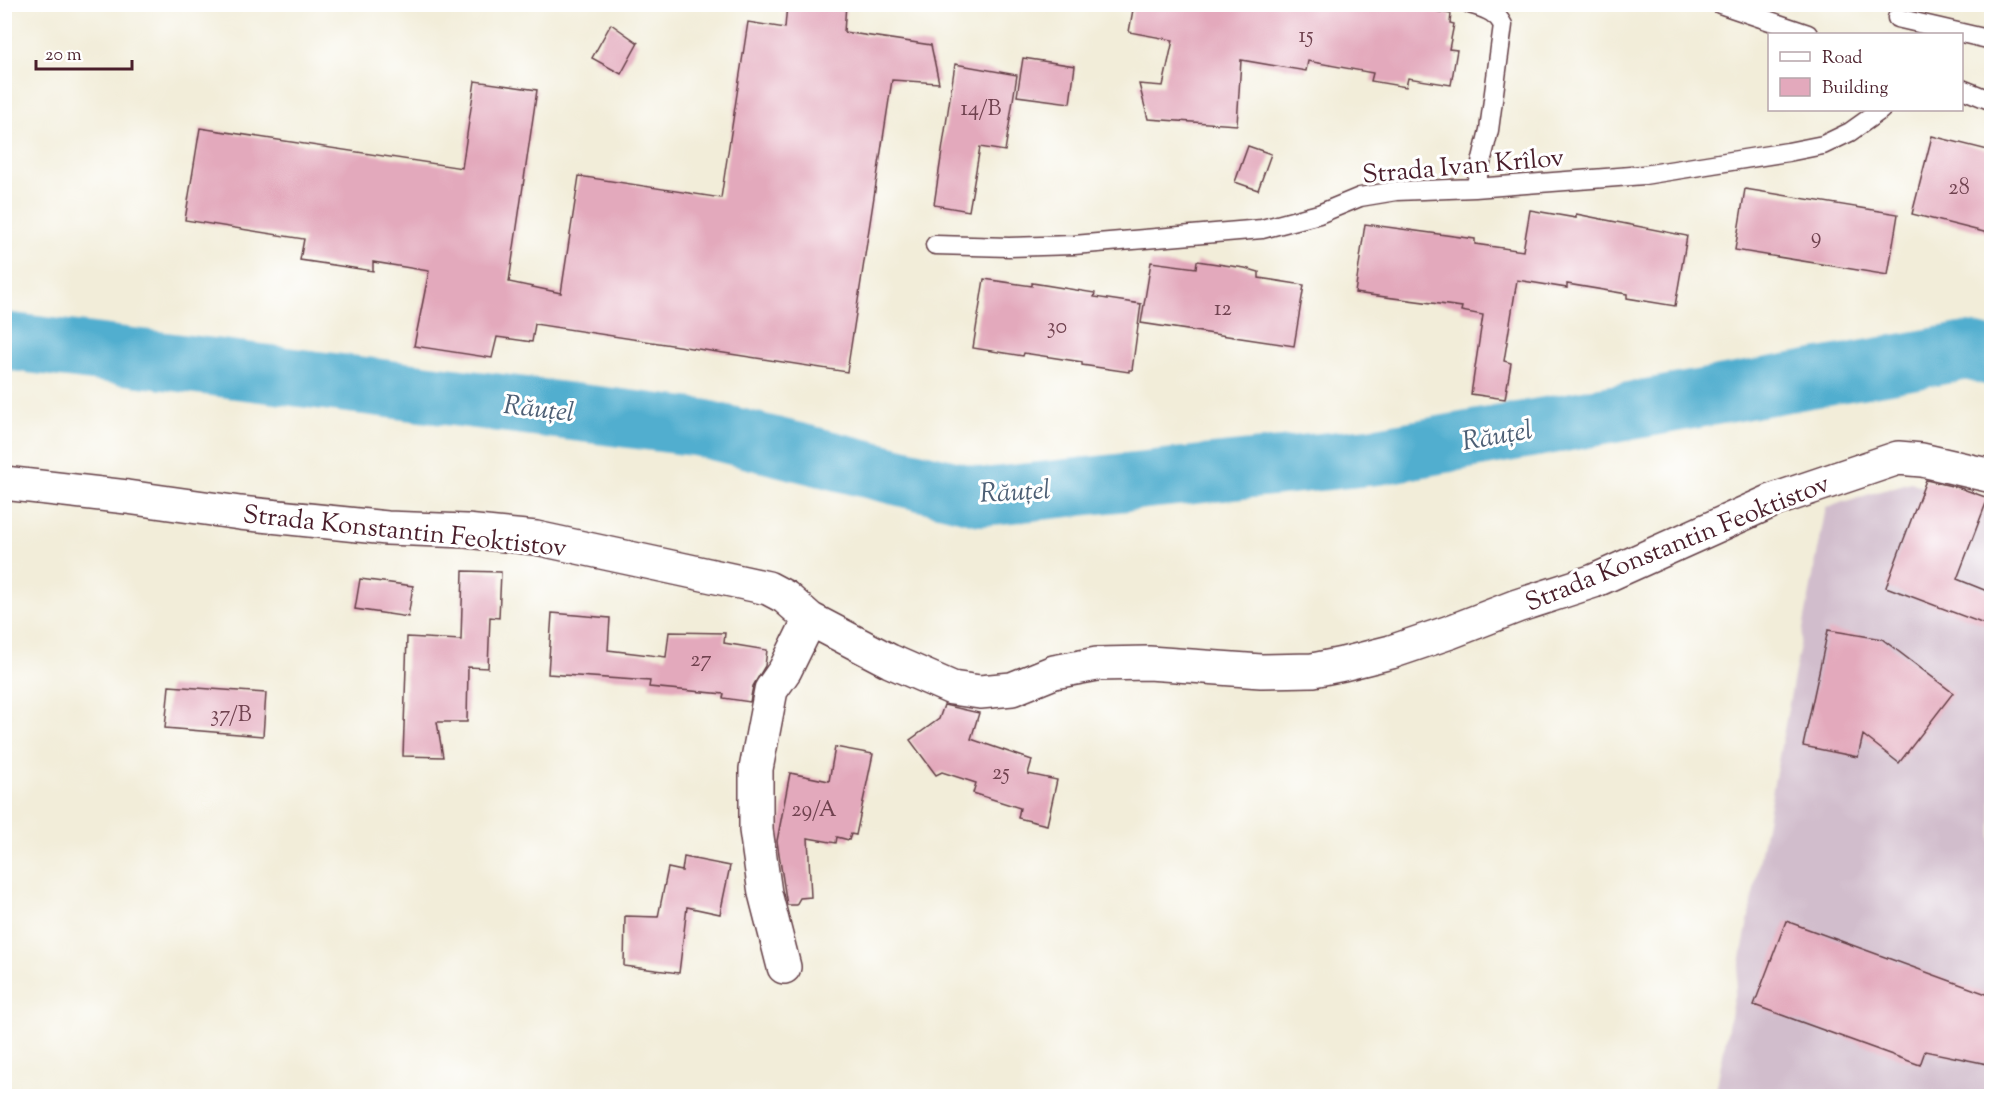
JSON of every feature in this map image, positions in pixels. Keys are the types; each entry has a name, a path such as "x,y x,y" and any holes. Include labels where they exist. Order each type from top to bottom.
{"street":[{"name":"Strada Konstantin Feoktistov","path":"4,483 240,513 387,528 466,531 536,538 768,588 785,597 810,619 872,653 952,688 980,692 1012,688 1054,672 1098,664 1149,663 1261,671 1313,670 1391,652 1517,606 1594,581 1774,500 1898,458 1922,460 1992,477"},
{"path":"784,967 765,893 756,830 756,769 771,690 785,670 810,619"}],"lane":[{"path":"1470,4 1492,12 1503,25 1489,130 1475,188"},
{"path":"1720,4 1805,33"},
{"path":"1897,18 1962,33"},
{"path":"1963,33 1992,40"},
{"path":"1963,89 1992,101"},
{"name":"Strada Ivan Krîlov","path":"935,245 1009,247 1074,245 1262,229 1319,214 1360,197 1396,191 1644,176 1823,145 1851,132 1880,111"}],"shaded area":[{"path":"1911,482 1991,514 1991,1096 1715,1096 1826,507"}],"building":[{"path":"787,4 846,4 844,32 931,45 939,83 892,80 847,372 535,324 532,342 497,337 492,358 414,346 429,271 373,262 373,271 300,260 304,239 185,220 200,128 462,168 475,81 537,90 509,282 561,293 579,176 721,198 748,22 785,28"},
{"path":"1134,4 1386,4 1386,7 1419,8 1451,14 1450,23 1454,24 1449,49 1457,50 1451,85 1408,78 1406,87 1371,81 1373,73 1308,61 1306,71 1241,60 1237,125 1148,119 1139,84 1163,86 1173,40 1129,32"},
{"path":"611,24 638,43 621,74 592,58"},
{"path":"1023,58 1075,66 1070,103 1017,96"},
{"path":"955,64 1017,75 1005,151 980,147 969,211 934,205"},
{"path":"1932,136 1992,151 1992,234 1912,214"},
{"path":"1248,146 1271,154 1258,190 1235,182"},
{"path":"1745,189 1898,214 1888,275 1735,250"},
{"path":"1530,210 1576,218 1576,214 1687,236 1675,306 1627,298 1627,294 1567,284 1567,288 1517,280 1504,361 1511,363 1505,399 1471,394 1483,315 1461,311 1462,307 1355,293 1365,224 1475,239 1475,244 1523,251"},
{"path":"1197,261 1245,268 1259,272 1259,278 1304,285 1294,346 1141,323 1151,262 1196,268"},
{"path":"984,279 1032,286 1032,283 1095,293 1094,297 1141,304 1132,370 1129,372 1024,353 1023,356 973,348"},
{"path":"1926,480 1988,498 1957,579 1992,593 1992,627 1886,587"},
{"path":"463,571 501,572 499,618 490,617 488,668 468,667 467,722 437,722 443,757 403,756 407,637 461,640"},
{"path":"360,579 413,586 408,617 355,609"},
{"path":"552,613 610,618 608,650 666,657 669,632 725,633 724,643 767,650 765,666 753,686 750,702 723,698 724,694 649,687 650,681 548,674"},
{"path":"1828,630 1882,639 1953,693 1899,763 1863,735 1858,757 1803,746"},
{"path":"169,686 266,693 263,736 165,728"},
{"path":"944,705 979,713 971,739 1032,760 1028,774 1057,780 1047,825 1018,818 1020,808 973,793 976,783 942,772 936,775 910,740 939,719"},
{"path":"835,747 873,754 856,835 851,834 849,840 837,837 836,843 808,838 811,897 800,898 796,905 787,905 777,841 790,773 829,781"},
{"path":"684,857 730,866 720,914 687,907 679,973 624,966 625,916 658,917 668,868 682,871"},
{"path":"1786,921 1992,996 1992,1065 1925,1051 1920,1065 1754,1005"}],"waterway":[{"name":"Răuțel","path":"4,341 701,428 982,497 1378,456 1967,351 1992,357"}]}
